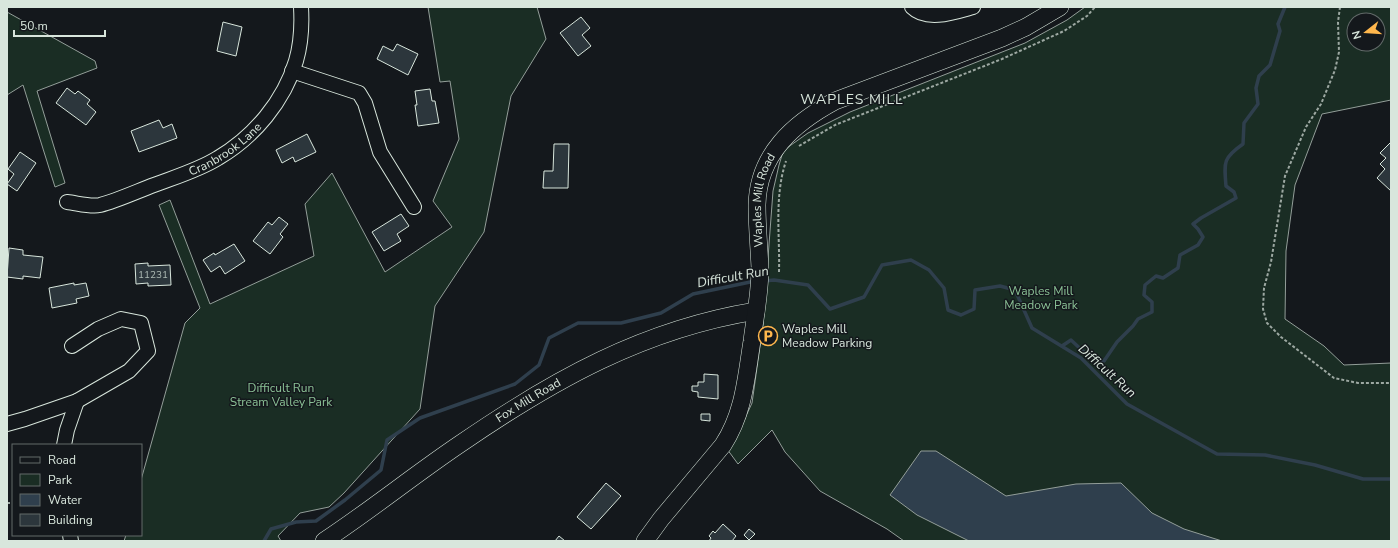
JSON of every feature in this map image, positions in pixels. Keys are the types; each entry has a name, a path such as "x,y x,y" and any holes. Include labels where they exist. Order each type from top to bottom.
{"main road":[{"name":"Waples Mill Road","path":"645,541 691,482 723,445 737,419 742,401 759,294 760,269 757,204 759,187 768,162 776,148 789,132 799,124 820,109 835,101 1002,38 1026,27 1060,7"},
{"name":"Fox Mill Road","path":"324,541 460,444 559,381 604,358 667,332 715,318 756,311"}],"street":[{"name":"Cranbrook Lane","path":"67,202 99,205 165,181 218,158 240,143 260,124 277,102 286,87 296,61 301,29 301,7"},
{"path":"912,7 923,13 934,15 948,14 973,7"},
{"path":"292,72 359,93 364,103 380,152 414,207"},
{"path":"7,424 77,401 129,370 148,350 141,323 121,319 98,329 72,346"},
{"path":"64,444 67,430 77,401"}],"path":[{"path":"796,148 835,125 1002,59 1064,31 1087,16 1095,7"},
{"path":"1340,7 1338,22 1339,52 1335,70 1321,104 1306,127 1285,176 1271,262 1264,288 1263,309 1267,323 1281,337 1334,378 1358,383 1391,383"},
{"path":"779,272 780,246 778,205 781,177 788,156"}],"green space":[{"name":"Difficult Run Stream Valley Park","path":"428,7 537,7 546,39 511,96 484,232 435,306 420,409 344,493 329,507 300,513 278,536 281,541 124,541 126,536 142,536 142,476 185,323 200,308 159,205 170,200 210,304 314,256 305,204 332,173 385,272 452,227 433,201 459,139 450,81 440,82"},
{"name":"Waples Mill Meadow Park","path":"1085,7 1391,7 1391,100 1322,114 1295,185 1286,251 1285,319 1324,346 1344,365 1391,363 1391,541 904,541 887,529 820,491 785,452 772,430 738,464 727,449 741,427 752,403 763,325 773,191 779,165 785,150 808,133 850,112 1025,43 1067,20"},
{"path":"7,12 95,61 97,68 37,91 65,183 55,187 23,85 7,95"}],"water":[{"path":"921,451 936,451 1006,496 1076,484 1121,483 1152,513 1184,529 1222,541 969,541 917,515 890,495"}],"building":[{"path":"581,17 590,28 582,35 591,46 578,56 560,33"},
{"path":"223,22 242,27 236,56 217,51"},
{"path":"397,44 418,54 408,75 377,59 383,46 393,51"},
{"path":"67,88 75,94 78,91 90,100 87,104 96,112 86,125 56,103"},
{"path":"430,89 432,101 435,101 439,123 418,126 415,91"},
{"path":"159,120 163,128 172,124 177,138 139,152 131,131"},
{"path":"307,134 316,152 295,162 293,157 282,163 276,150"},
{"path":"1390,143 1391,191 1377,178 1385,169 1380,164 1386,158 1380,153"},
{"path":"554,144 569,144 568,188 543,188 544,171 553,171"},
{"path":"20,152 36,163 17,191 7,184 14,174 8,169"},
{"path":"401,214 409,226 397,234 401,241 384,251 372,232"},
{"path":"279,217 288,224 280,234 283,237 270,254 253,241 268,222 272,225"},
{"path":"234,244 245,261 225,274 220,266 211,272 203,260"},
{"path":"9,248 23,250 23,255 43,257 40,278 23,276 23,279 7,277"},
{"path":"148,263 148,266 170,265 171,285 148,286 148,283 136,284 135,264"},
{"path":"74,283 74,285 86,283 89,296 76,299 77,303 52,308 49,288"},
{"path":"704,374 718,375 718,399 698,397 698,392 692,391 692,386 698,386 698,382 704,382"},
{"path":"701,414 710,414 710,421 701,420"},
{"path":"606,483 621,496 591,529 577,517"},
{"path":"723,524 736,536 732,541 709,541 711,538 709,536 713,531 715,533"},
{"path":"749,529 755,534 749,540 744,535"},
{"path":"559,536 565,541 555,541"}],"waterway":[{"path":"1062,346 1071,340 1087,355 1104,361 1117,342 1138,319 1152,312 1152,302 1144,295 1145,285 1156,276 1163,278 1178,268 1180,255 1198,245 1203,237 1193,224 1236,198 1234,192 1226,186 1226,161 1228,157 1243,144 1244,123 1258,104 1256,88 1259,76 1270,65 1280,31 1278,24 1285,7"},
{"name":"Difficult Run","path":"764,281 774,280 808,285 830,309 864,297 882,265 911,260 929,270 944,288 948,310 961,315 974,309 975,290 1000,286 1015,290 1032,328 1081,358 1127,404 1217,454 1265,455 1315,465 1363,479 1391,479"},
{"name":"Difficult Run","path":"264,541 271,529 296,522 316,521 345,500 381,470 387,440 420,418 515,384 539,365 549,338 578,323 621,323 661,313 693,294 755,281"}],"place":[{"name":"Waples Mill Meadow Parking","path":"768,336"}],"district":[{"name":"WAPLES MILL","path":"852,99"}]}
